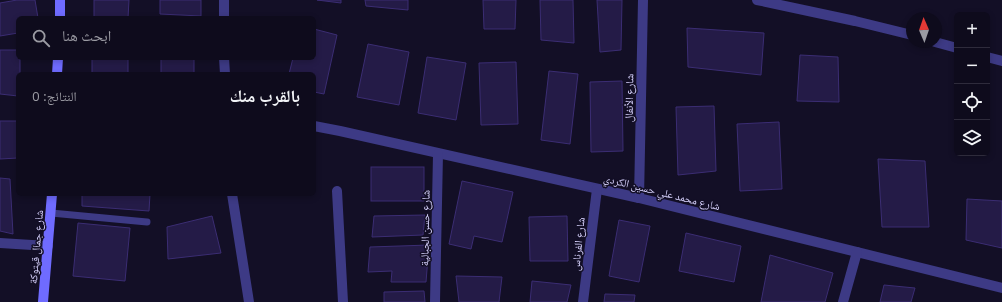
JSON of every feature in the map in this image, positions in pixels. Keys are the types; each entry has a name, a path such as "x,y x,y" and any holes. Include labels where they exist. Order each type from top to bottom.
{"street":[{"path":"60,0 60,16"},
{"path":"224,0 224,16"},
{"name":"شارع الأنفال","path":"639,198 643,0"},
{"path":"757,0 906,34"},
{"path":"942,44 954,47"},
{"path":"990,58 1002,61"},
{"path":"57,72 58,60"},
{"path":"224,60 225,72"},
{"name":"شارع محمد علي حسين الكردي","path":"316,126 639,198 1002,288"},
{"name":"شارع حسن الجبالية","path":"436,302 438,154"},
{"name":"شارع الفرناس","path":"583,302 597,189"},
{"path":"337,191 343,302"},
{"name":"شارع جمال قيتوكة","path":"43,302 52,196"},
{"path":"232,196 249,302"},
{"path":"0,243 48,246"},
{"path":"843,302 857,252"}],"lane":[{"path":"51,214 147,222"}],"building":[{"path":"17,0 35,0 38,16 16,16 16,33 0,36 0,3"},
{"path":"94,0 129,0 128,16 94,16"},
{"path":"160,0 201,0 201,16 160,14"},
{"path":"317,0 341,0 341,3"},
{"path":"365,0 408,0 408,10 366,6"},
{"path":"483,0 516,0 515,29 484,29"},
{"path":"540,0 573,0 574,43 541,40"},
{"path":"597,0 622,0 621,50 600,52"},
{"path":"687,28 764,33 761,75 688,67"},
{"path":"316,30 337,35 324,94 316,92 316,72 290,72 292,60 316,60"},
{"path":"368,44 409,52 399,105 357,97"},
{"path":"0,50 16,50 16,60 20,60 20,72 16,72 16,96 0,94"},
{"path":"800,55 838,57 839,102 797,101"},
{"path":"427,57 466,63 456,120 418,113"},
{"path":"92,60 128,60 128,72 92,72"},
{"path":"161,60 194,60 194,72 161,72"},
{"path":"516,62 518,124 481,125 479,63"},
{"path":"549,71 578,74 570,144 541,140"},
{"path":"622,81 623,151 591,152 590,82"},
{"path":"714,106 716,171 678,175 676,107"},
{"path":"0,121 16,121 16,158 0,159"},
{"path":"779,122 782,189 740,191 737,124"},
{"path":"878,159 925,161 929,227 882,227"},
{"path":"371,167 424,167 424,201 371,201"},
{"path":"0,178 10,179 13,234 0,231"},
{"path":"462,181 513,192 502,242 474,236 471,249 449,244"},
{"path":"82,196 150,196 149,211 82,206"},
{"path":"967,199 1002,201 1002,248 966,240"},
{"path":"425,215 423,235 372,237 374,216"},
{"path":"212,216 221,253 168,259 167,227"},
{"path":"567,216 568,261 530,261 529,217"},
{"path":"619,220 650,226 639,282 609,276"},
{"path":"78,223 130,228 125,281 73,276"},
{"path":"686,233 741,246 734,282 679,271"},
{"path":"429,245 426,282 391,282 392,271 368,272 370,247"},
{"path":"770,255 833,273 825,302 761,302"},
{"path":"456,276 502,277 499,302 459,302"},
{"path":"532,281 571,285 567,302 530,302"},
{"path":"884,285 915,288 911,302 880,302"},
{"path":"424,291 425,302 384,302 384,292"},
{"path":"605,294 635,295 634,302 604,302"}]}
